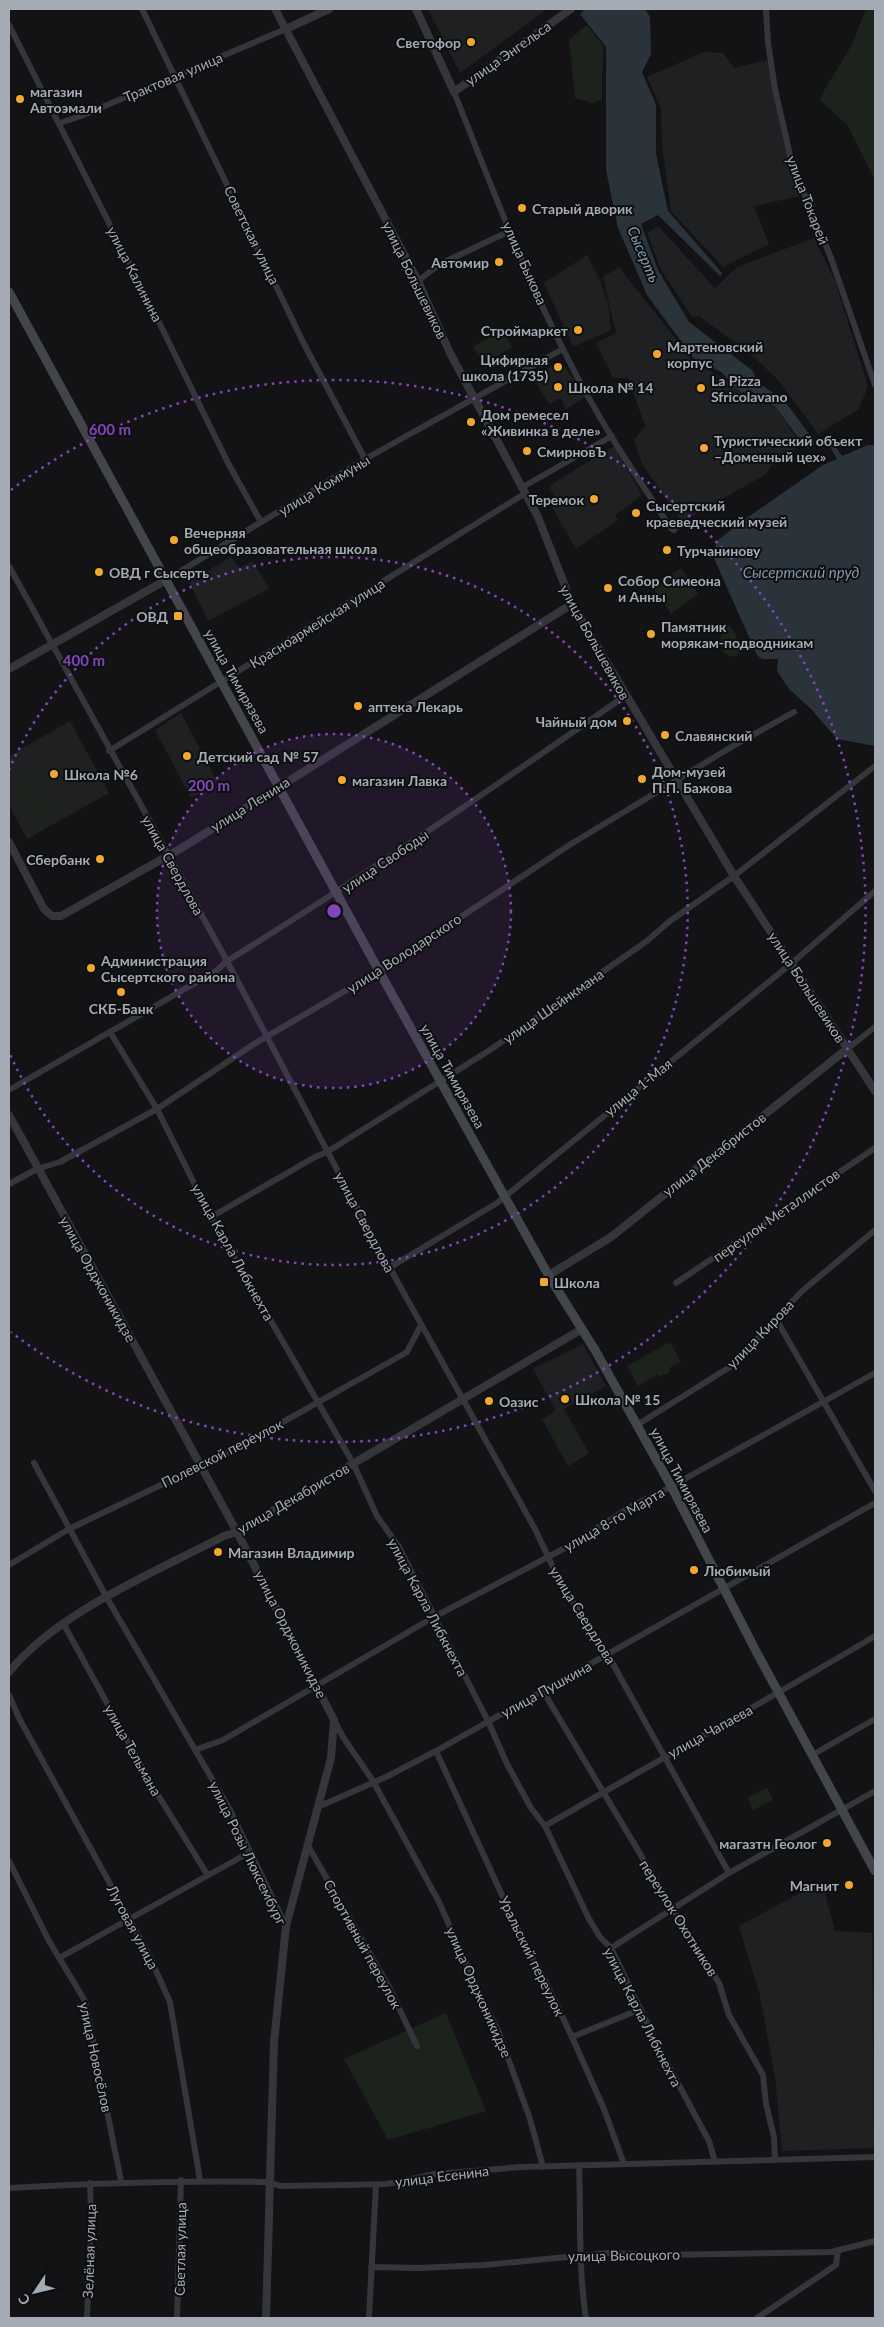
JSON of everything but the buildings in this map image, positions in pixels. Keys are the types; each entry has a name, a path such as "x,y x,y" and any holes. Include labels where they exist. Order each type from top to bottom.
{"main road":[{"name":"улица Тимирязева","path":"9,292 336,894 549,1276 582,1329 671,1486 875,1871"}],"street":[{"name":"Советская улица","path":"142,9 304,344 365,459"},
{"name":"улица Большевиков","path":"276,9 418,282 450,353 548,540 572,604 676,782 734,876 875,1091"},
{"path":"286,29 329,9"},
{"name":"улица Быкова","path":"416,9 454,92 510,231 563,349 612,436 660,512 674,530"},
{"name":"улица Энгельса","path":"454,92 571,9"},
{"name":"улица Токарей","path":"766,9 768,43 775,89 792,164 831,258 875,385"},
{"name":"улица Калинина","path":"9,25 60,123 228,463 262,522"},
{"name":"Трактовая улица","path":"60,123 176,77 286,29"},
{"path":"418,282 440,264 510,231"},
{"name":"улица Коммуны","path":"9,669 166,580 365,459 563,349"},
{"name":"Красноармейская улица","path":"109,751 612,436"},
{"name":"улица Свердлова","path":"9,566 109,751 227,961 389,1268 464,1399 535,1529 561,1584 608,1655 729,1873"},
{"name":"улица Ленина","path":"9,842 44,909 52,916 61,916 167,856 572,604"},
{"name":"улица Свободы","path":"9,1090 216,971 227,961 336,894 625,696"},
{"name":"улица Володарского","path":"9,1184 37,1169 60,1162 157,1109 267,1036 379,971 571,844 676,782 732,746 794,712"},
{"name":"улица Шейнкмана","path":"211,1217 315,1157 327,1152 490,1050 647,941 670,921 734,876 875,766"},
{"name":"улица 1-Мая","path":"389,1268 505,1197 792,963 875,891"},
{"name":"улица Декабристов","path":"549,1276 611,1237 875,1027"},
{"name":"улица Карла Либкнехта","path":"110,1032 157,1109 211,1217 353,1463 377,1516 399,1547 488,1721 507,1764 531,1808 545,1826 589,1919 600,1937 611,1948 683,2095 709,2141 715,2162"},
{"name":"улица Орджоникидзе","path":"9,1115 237,1532 343,1737 373,1781 439,1902 480,1995 498,2030 530,2119 542,2167"},
{"name":"переулок Металлистов","path":"676,1283 875,1148"},
{"name":"улица Кирова","path":"637,1425 733,1365 800,1292 875,1230"},
{"path":"776,1320 875,1491"},
{"name":"Полевской переулок","path":"9,1565 69,1529 190,1470 201,1468 407,1352 421,1325"},
{"name":"улица Декабристов","path":"10,1668 43,1637 63,1624 107,1598 224,1536 237,1532 582,1329"},
{"name":"улица 8-го Марта","path":"195,1750 223,1740 318,1686 434,1616 565,1548 632,1506 875,1372"},
{"name":"улица Розы Люксембург","path":"34,1463 107,1598 230,1810 286,1926 274,2042 266,2318"},
{"name":"улица Пушкина","path":"318,1807 373,1781 388,1776 436,1750 608,1655 875,1503"},
{"name":"улица Тельмана","path":"63,1624 153,1787 207,1874"},
{"name":"улица Чапаева","path":"545,1826 780,1693 875,1636"},
{"name":"переулок Охотников","path":"544,1691 673,1909 720,1983 729,2015 763,2075 766,2104 774,2137 775,2160"},
{"name":"Луговая улица","path":"9,1695 19,1718 148,1953 170,2002 200,2180"},
{"path":"814,1754 875,1719"},
{"path":"286,1926 331,1758 334,1720"},
{"name":"Уральский переулок","path":"436,1750 524,1943 545,1980 572,2037 604,2110 624,2164"},
{"path":"611,1948 729,1873 875,1791"},
{"name":"Спортивный переулок","path":"307,1842 389,1987 416,2046"},
{"path":"59,1958 207,1874 250,1852"},
{"name":"улица Новосёлов","path":"9,1860 59,1958 85,2001 121,2182"},
{"path":"572,2037 641,2009"},
{"name":"улица Есенина","path":"9,2188 181,2180 269,2182 280,2186 376,2184 435,2174 542,2167 875,2157"},
{"path":"579,2166 580,2254 586,2318"},
{"name":"Светлая улица","path":"177,2318 181,2180"},
{"name":"Зелёная улица","path":"87,2318 91,2211 90,2183"},
{"path":"369,2318 376,2184"},
{"name":"улица Высоцкого","path":"371,2267 402,2268 484,2265 580,2254 838,2251 875,2241"},
{"path":"757,2318 836,2265 838,2251"}],"shaded area":[{"path":"428,9 547,9 460,73"},
{"path":"866,9 875,9 875,180 848,126 819,99 851,46"},
{"path":"587,25 603,46 602,99 593,103 575,98 569,40"},
{"path":"704,52 723,53 735,68 767,60 800,196 754,206 769,244 723,267 671,211 662,145 661,109 647,77"},
{"path":"658,226 715,288 737,267 814,238 835,281 868,386 859,409 818,434 778,380 754,357 699,316 692,317 661,270 647,233"},
{"path":"587,255 599,278 608,303 611,330 573,347 544,283"},
{"path":"619,267 693,361 777,409 801,445 770,467 766,474 682,522 642,464 634,440 645,426 628,378 613,378 596,343 616,333 603,277"},
{"path":"502,330 512,347 483,364 473,347"},
{"name":"Школа № 14","path":"561,361 585,397 566,409 560,398 549,404 532,376"},
{"name":"Теремок","path":"614,446 642,495 615,515 618,520 576,549 549,502 555,497 549,486"},
{"path":"231,557 240,568 252,561 270,588 208,621 189,582"},
{"path":"681,568 698,594 671,614 652,586"},
{"path":"727,624 734,631 741,648 739,654 734,657 724,652 721,644 722,633"},
{"name":"Детский сад № 57","path":"181,713 218,783 191,798 155,730"},
{"name":"Школа №6","path":"70,721 109,793 27,839 9,805 9,756"},
{"path":"28,780 34,781 52,807 53,812 46,819 38,821 35,819 18,793 19,787"},
{"path":"670,1342 681,1362 669,1368 671,1371 660,1377 658,1374 638,1386 627,1366"},
{"name":"Школа № 15","path":"583,1344 606,1386 564,1409 589,1453 568,1466 542,1419 556,1411 533,1369"},
{"path":"561,1419 574,1439 562,1447 549,1427"},
{"path":"766,1788 773,1800 753,1810 748,1798"},
{"path":"822,1881 835,1931 872,1933 874,2148 782,2151 775,2077 760,1996 739,1926"},
{"path":"446,2013 486,2111 388,2140 344,2059"}],"water":[{"path":"585,9 645,9 650,17 651,54 642,72 656,105 656,154 668,211 722,273 720,276 658,215 641,224 658,270 689,322 753,371 760,391 741,392 721,372 695,360 647,295 618,228 606,170 606,47 580,14"},
{"name":"Сысертский пруд","path":"832,442 842,456 868,445 875,445 875,746 837,739 811,709 789,689 777,671 778,659 762,659 757,655 713,556 717,541 741,522 823,465 837,459 829,445"}],"waterway":[{"name":"Сысерть","path":"749,383 780,404 809,443"}],"place":[{"name":"Светофор","path":"471,42"},
{"name":"магазин Автоэмали","path":"20,99"},
{"name":"Старый дворик","path":"522,208"},
{"name":"Автомир","path":"499,262"},
{"name":"Строймаркет","path":"578,330"},
{"name":"Мартеновский корпус","path":"657,354"},
{"name":"Цифирная школа (1735)","path":"558,367"},
{"name":"Школа № 14","path":"558,387"},
{"name":"La Pizza Sfricolavano","path":"701,388"},
{"name":"Дом ремесел «Живинка в деле»","path":"471,422"},
{"name":"Туристический объект –Доменный цех»","path":"704,448"},
{"name":"СмирновЪ","path":"527,451"},
{"name":"Теремок","path":"594,499"},
{"name":"Сысертский краеведческий музей","path":"636,513"},
{"name":"Вечерняя общеобразовательная школа","path":"174,540"},
{"name":"Турчанинову","path":"667,550"},
{"name":"ОВД г Сысерть","path":"99,572"},
{"name":"Собор Симеона и Анны","path":"608,588"},
{"name":"ОВД","path":"178,616"},
{"name":"Памятник морякам-подводникам","path":"651,634"},
{"name":"аптека Лекарь","path":"358,706"},
{"name":"Чайный дом","path":"627,721"},
{"name":"Славянский","path":"665,735"},
{"name":"Детский сад № 57","path":"187,756"},
{"name":"Школа №6","path":"54,774"},
{"name":"Дом-музей П.П. Бажова","path":"642,779"},
{"name":"магазин Лавка","path":"342,780"},
{"name":"Сбербанк","path":"100,859"},
{"name":"Администрация Сысертского района","path":"91,968"},
{"name":"СКБ-Банк","path":"121,992"},
{"name":"Школа","path":"544,1282"},
{"name":"Школа № 15","path":"565,1399"},
{"name":"Оазис","path":"489,1401"},
{"name":"Магазин Владимир","path":"218,1552"},
{"name":"Любимый","path":"694,1570"},
{"name":"магазтн Геолог","path":"827,1843"},
{"name":"Магнит","path":"849,1885"}]}
